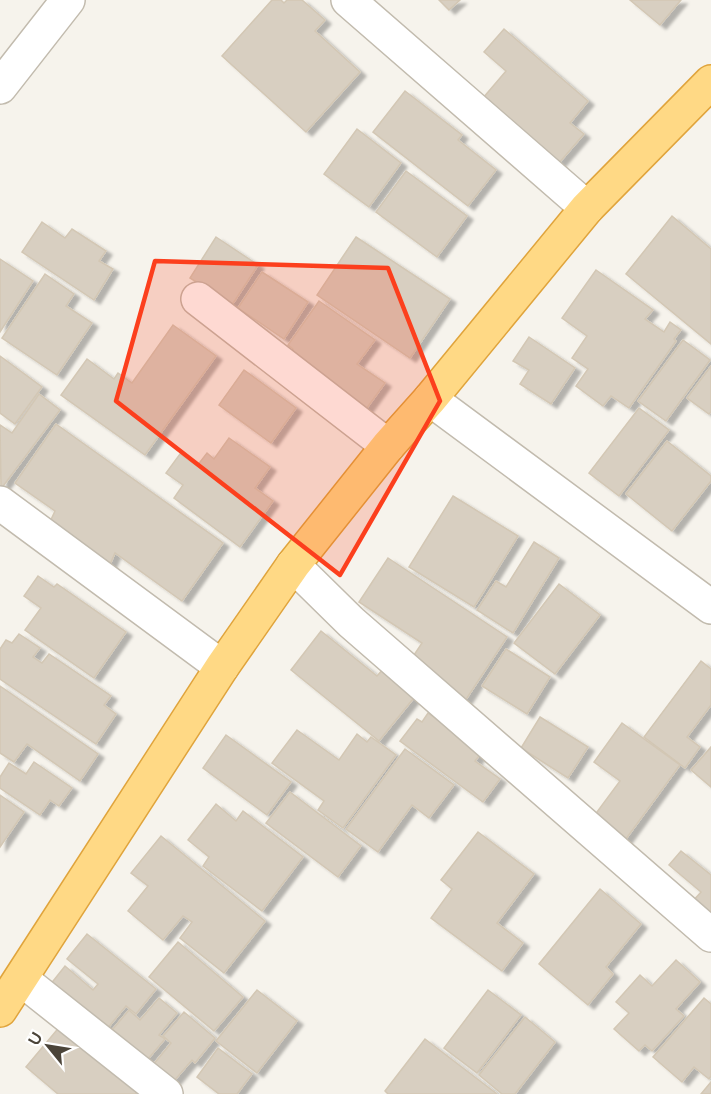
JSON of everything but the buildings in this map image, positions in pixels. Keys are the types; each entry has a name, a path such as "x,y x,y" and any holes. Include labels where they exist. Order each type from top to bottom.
{"highway":[{"path":"0,1010 222,667 294,565 388,446 430,399 587,208 711,82"}],"street":[{"path":"0,87 68,0"},
{"path":"348,0 587,208"},
{"path":"198,299 388,446"},
{"path":"430,399 711,607"},
{"path":"0,503 222,667"},
{"path":"294,565 351,622 711,934"},
{"path":"21,979 166,1094"}],"highlighted area":[{"path":"155,261 388,268 440,401 340,575 116,401"}]}
